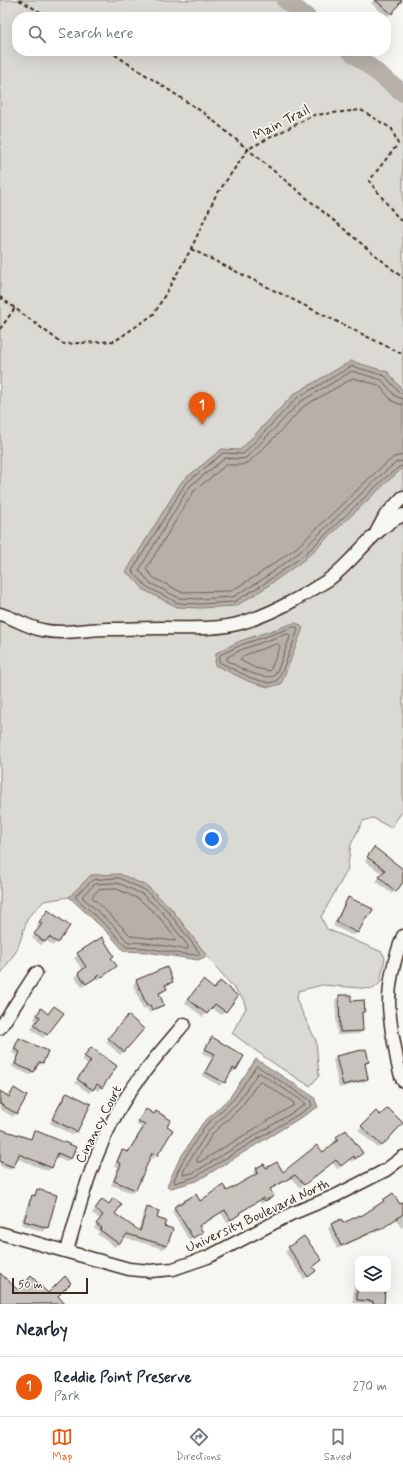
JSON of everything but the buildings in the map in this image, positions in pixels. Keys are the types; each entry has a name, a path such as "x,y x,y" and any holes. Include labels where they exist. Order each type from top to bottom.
{"street":[{"path":"0,614 28,626 56,632 103,629 188,629 240,623 288,603 329,578 349,562 376,532 385,516 403,497"},
{"path":"376,532 403,515"},
{"path":"403,936 396,955 389,1002 390,1021 398,1064 403,1081"},
{"path":"0,1028 36,973"},
{"name":"Cinancy Court","path":"66,1251 86,1182 96,1156 120,1108 140,1078 184,1024"},
{"name":"University Boulevard North","path":"0,1233 129,1269 150,1271 173,1269 208,1257 291,1214 338,1195 386,1170 403,1156"}],"path":[{"path":"19,0 40,12"},
{"name":"Main Trail","path":"117,56 204,113 403,278"},
{"name":"Main Trail","path":"0,297 63,344 115,341 154,314 191,249 215,197 248,149 314,115 361,110 392,129 398,144 369,181 403,224"},
{"path":"191,249 400,353 403,348"},
{"path":"0,329 16,308"}],"shaded area":[{"path":"0,0 285,0 301,12 12,12 12,56 356,56 403,93 403,810 391,828 373,818 363,821 351,844 347,871 321,917 327,929 382,952 385,958 380,983 373,989 322,985 298,991 297,1001 316,1041 319,1076 310,1086 270,1061 232,1033 246,1008 243,999 207,956 170,907 91,875 69,897 44,901 28,917 17,950 0,975"}],"water":[{"path":"351,361 388,372 403,391 403,468 305,559 265,588 236,606 200,608 177,607 144,590 136,580 126,572 182,481 222,449 240,450 294,394"},
{"path":"294,623 299,624 303,628 281,684 269,687 250,682 215,665 216,653 240,641"},
{"path":"120,874 147,886 170,907 207,956 198,960 146,952 124,951 108,933 69,897 91,875"},
{"path":"256,1059 314,1097 318,1107 197,1181 171,1188 167,1186 179,1160 202,1124 230,1097"}],"waterway":[{"path":"285,0 301,12"},
{"path":"356,56 403,93"}],"place":[{"name":"Reddie Point Preserve","path":"202,425"}]}
